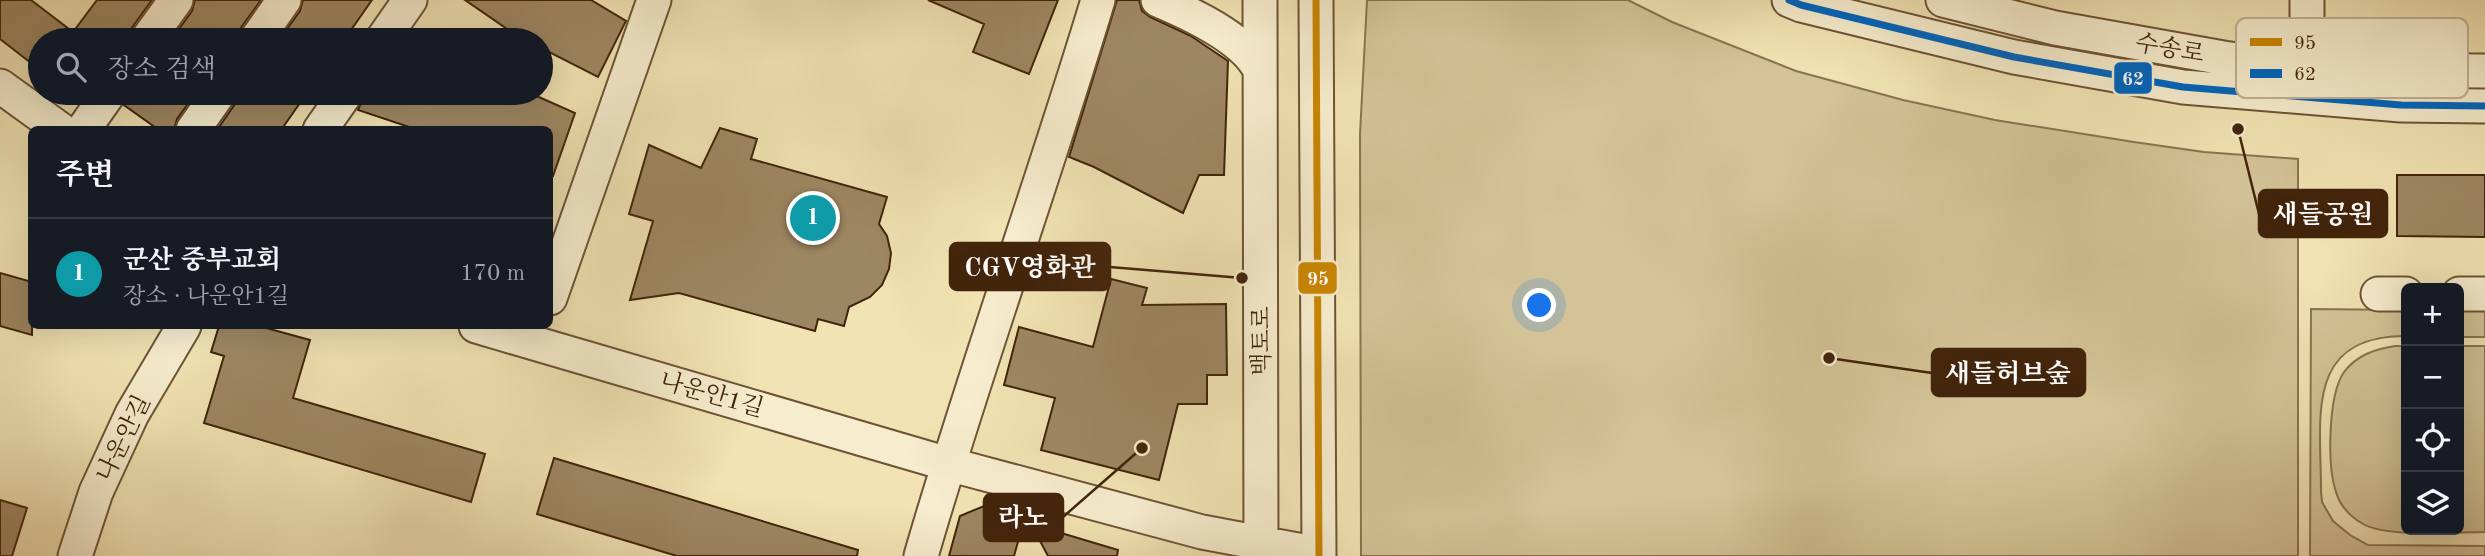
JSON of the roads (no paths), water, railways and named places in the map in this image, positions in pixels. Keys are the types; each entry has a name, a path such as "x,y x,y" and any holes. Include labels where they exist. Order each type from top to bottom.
{"street":[{"path":"156,28 176,0"},
{"path":"264,28 284,0"},
{"path":"390,28 410,0"},
{"path":"553,289 654,0"},
{"path":"921,556 948,464 1054,146 1098,0"},
{"path":"1157,0 1221,33 1245,52 1260,70"},
{"name":"백토로","path":"1260,0 1261,550"},
{"path":"1316,0 1319,555"},
{"name":"수송로","path":"1789,0 2027,59 2183,87 2236,85"},
{"name":"수송로","path":"1943,0 2055,28 2236,61"},
{"path":"2307,0 2307,18"},
{"path":"0,86 55,126"},
{"name":"수송로","path":"2372,98 2401,105 2485,106"},
{"path":"86,126 101,105"},
{"path":"196,126 211,105"},
{"path":"323,126 338,105"},
{"path":"2464,294 2485,294"},
{"name":"나운안길","path":"75,556 96,492 132,414 182,329"},
{"name":"나운안1길","path":"499,329 544,335 948,464 1261,550 1319,555"}],"place":[{"name":"새들공원","path":"2238,129"},
{"name":"군산 중부교회","path":"813,218"},
{"name":"CGV영화관","path":"1242,278"},
{"name":"새들허브숲","path":"1829,358"},
{"name":"라노","path":"1142,448"}]}
